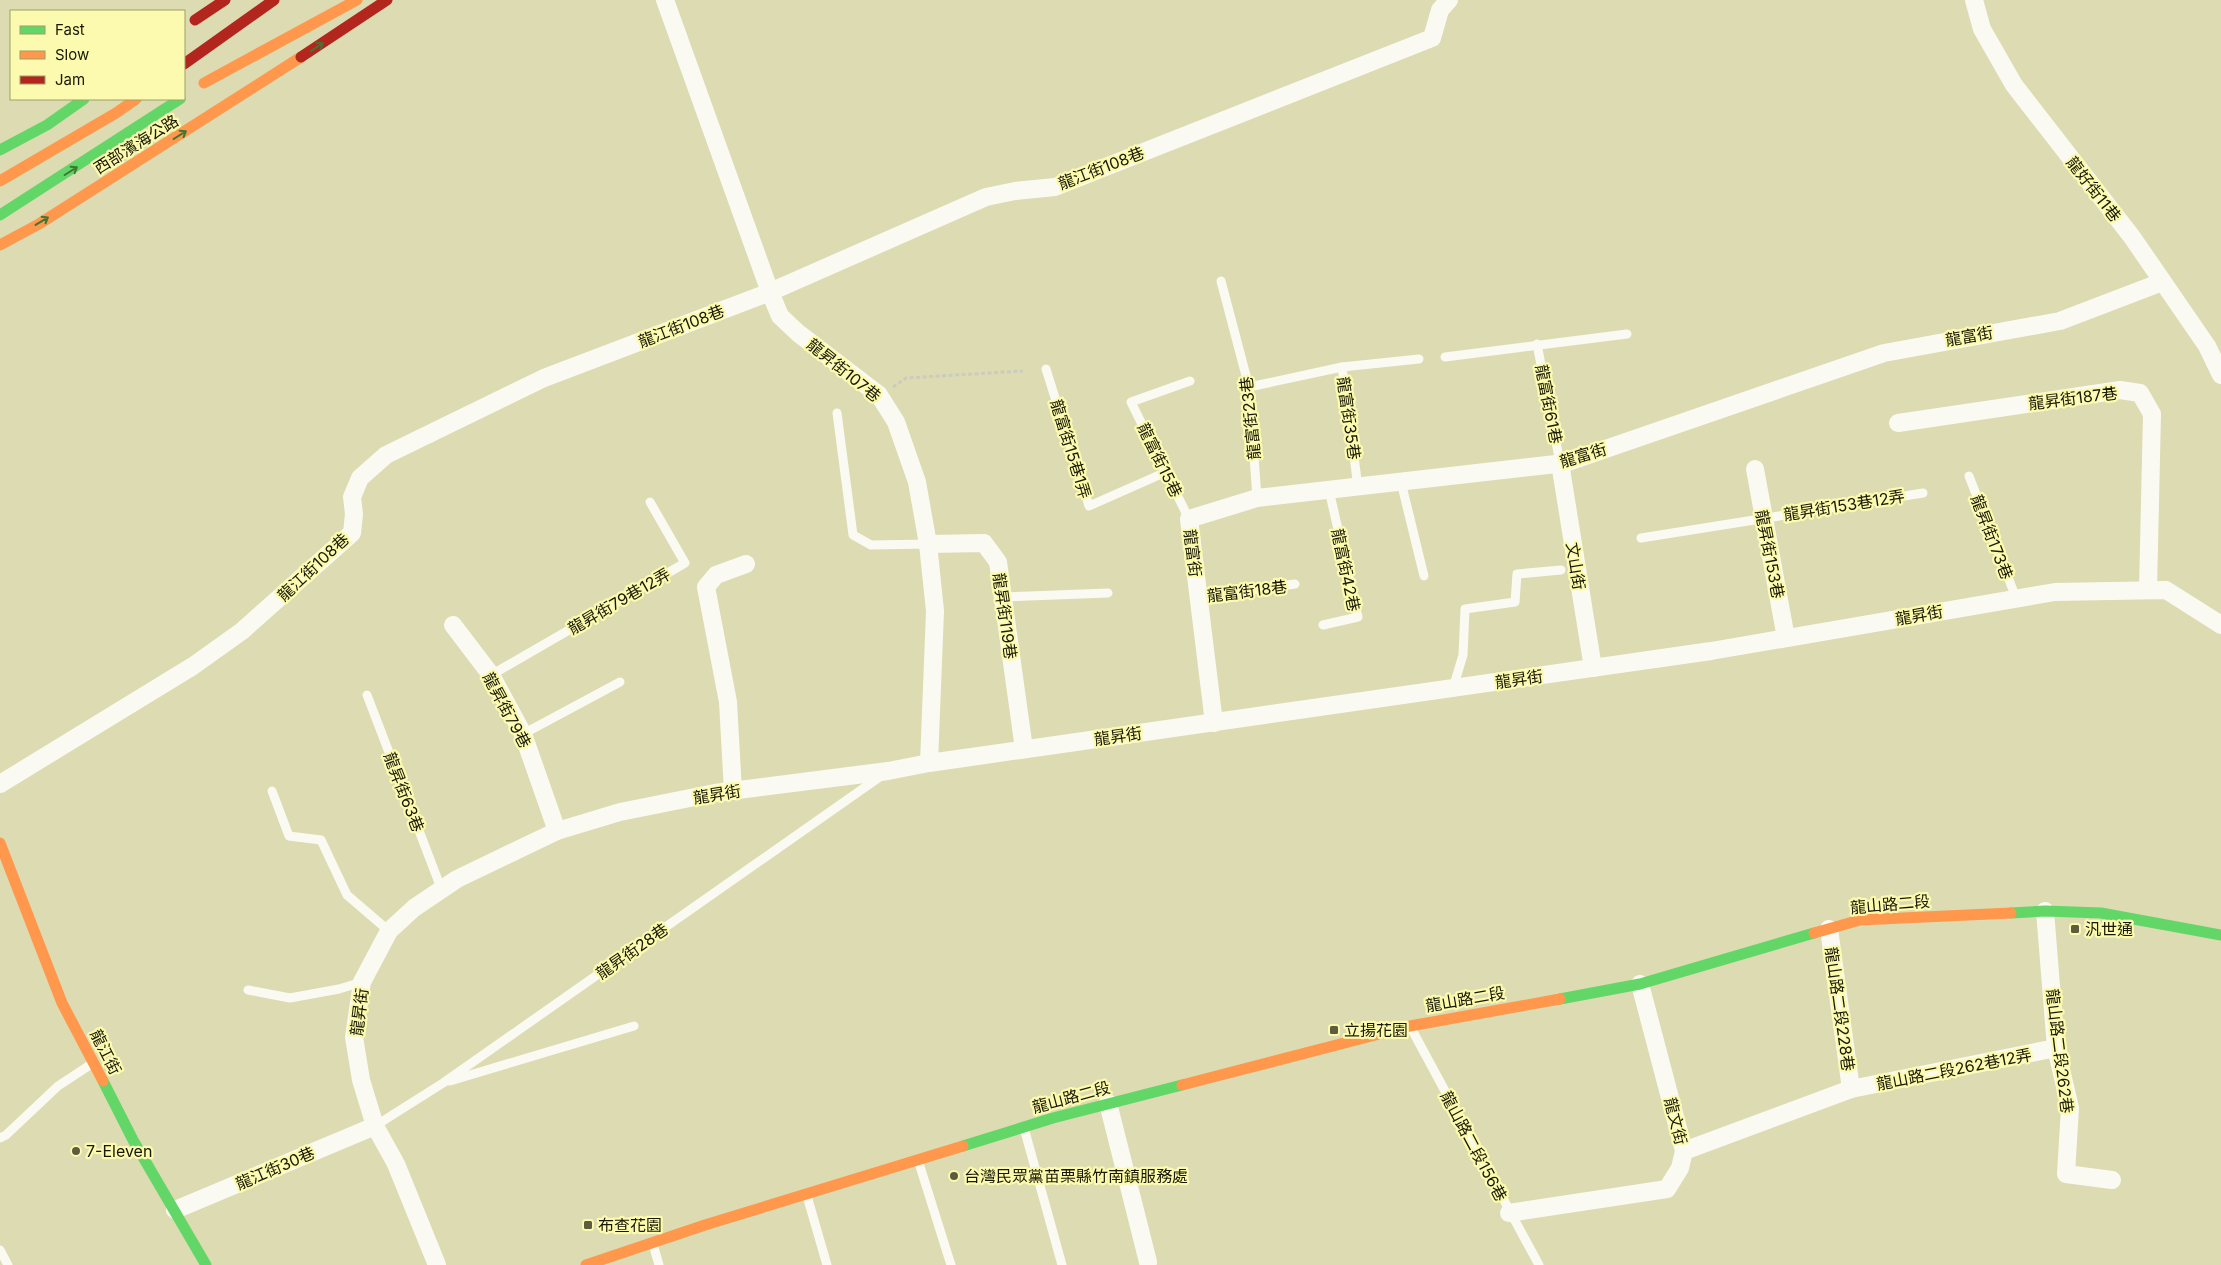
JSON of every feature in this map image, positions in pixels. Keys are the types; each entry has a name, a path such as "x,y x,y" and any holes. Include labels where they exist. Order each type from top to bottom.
{"main road":[{"path":"185,27 221,0"},
{"path":"195,20 225,0"},
{"path":"185,63 262,0"},
{"path":"202,50 274,0"},
{"path":"194,89 357,0"},
{"name":"西部濱海公路","path":"0,246 47,219 256,88 387,0"},
{"path":"194,89 280,28"},
{"path":"0,150 47,125 83,100"},
{"path":"0,181 116,113 135,100"},
{"path":"0,216 178,100"},
{"name":"龍江街","path":"0,843 62,1002 133,1140 206,1265"},
{"name":"龍山路二段","path":"586,1265 918,1159 1108,1103 1410,1026 1640,984 1860,920 2045,911 2101,913 2221,935"}],"street":[{"name":"龍昇街107巷","path":"665,0 780,316 880,395 896,422 917,482 928,544 934,611 929,763"},
{"name":"龍江街108巷","path":"0,784 192,666 242,631 352,533 354,514 352,497 360,478 386,455 544,378 770,292 986,197 1015,191 1056,187 1432,38 1440,10 1449,0"},
{"name":"龍好街11巷","path":"1974,0 1982,28 2014,85 2132,237 2207,346 2221,375"},
{"name":"龍富街","path":"1214,723 1189,519 1257,498 1560,463 1884,353 2060,320 2162,282"},
{"name":"龍昇街187巷","path":"1898,422 2120,390 2140,393 2152,414 2148,590"},
{"name":"文山街","path":"1560,463 1593,668"},
{"name":"龍昇街153巷","path":"1755,470 1786,638"},
{"name":"龍昇街119巷","path":"928,544 984,543 998,562 1024,750"},
{"path":"733,791 728,702 706,587 716,576 746,564"},
{"name":"龍昇街","path":"437,1265 396,1164 375,1126 360,1080 354,1037 362,982 389,931 414,908 441,888 557,832 620,812 733,791 888,771 929,763 1593,668 1786,638 2055,592 2166,590 2221,625"},
{"name":"龍昇街79巷","path":"452,624 491,676 523,734 557,832"},
{"name":"龍山路二段262巷","path":"2045,911 2056,1048 2070,1108 2066,1174 2112,1180"},
{"name":"龍山路二段228巷","path":"1829,929 1851,1089"},
{"name":"龍文街","path":"1509,1213 1667,1188 1680,1168 1684,1151 1640,984"},
{"name":"龍山路二段262巷12弄","path":"1684,1151 1851,1089 2056,1048"},
{"path":"1108,1103 1148,1262"},
{"name":"龍江街30巷","path":"175,1210 375,1126"}],"lane":[{"name":"龍富街23巷","path":"1221,281 1249,387 1257,498"},
{"path":"1445,356 1627,334"},
{"name":"龍富街61巷","path":"1537,344 1560,463"},
{"name":"龍富街35巷","path":"1358,487 1342,368 1419,359"},
{"path":"1249,387 1342,368"},
{"name":"龍富街15巷1弄","path":"1046,369 1089,506 1166,472"},
{"name":"龍富街15巷","path":"1189,519 1131,402 1190,382"},
{"path":"837,413 853,535 871,545 928,544"},
{"name":"龍昇街173巷","path":"1969,476 2016,598"},
{"path":"1401,482 1424,576"},
{"name":"龍富街42巷","path":"1323,625 1358,617 1329,490"},
{"name":"龍昇街153巷12弄","path":"1641,538 1924,493"},
{"name":"龍昇街79巷12弄","path":"491,676 685,563 650,502"},
{"path":"1454,688 1462,655 1465,609 1515,602 1517,574 1561,570"},
{"name":"龍富街18巷","path":"1198,597 1295,584"},
{"path":"1002,597 1108,593"},
{"path":"523,734 620,682"},
{"name":"龍昇街63巷","path":"367,695 441,888"},
{"name":"龍昇街28巷","path":"375,1126 443,1083 888,771"},
{"path":"272,791 288,836 321,840 347,895 389,931"},
{"path":"248,990 290,998 339,989 362,982"},
{"path":"443,1083 634,1026"},
{"name":"龍山路二段156巷","path":"1410,1026 1509,1213 1539,1265"},
{"path":"0,1138 6,1135 58,1086 93,1062"},
{"path":"1024,1127 1062,1265"},
{"path":"918,1159 951,1265"},
{"path":"806,1194 827,1265"},
{"path":"652,1243 659,1265"},
{"path":"0,1250 8,1265"}],"path":[{"path":"880,395 906,378 1023,371"}],"traffic: fast":[{"path":"0,150 47,125 83,100"},
{"path":"0,215 178,100"},
{"path":"2011,913 2045,911 2101,913 2221,935"},
{"path":"1560,999 1640,984 1814,933"},
{"path":"103,1081 133,1140 206,1265"},
{"path":"963,1146 1053,1118 1182,1085"}],"traffic: slow":[{"path":"204,83 357,0"},
{"path":"0,245 39,224 301,57"},
{"path":"0,181 116,113 135,100"},
{"path":"0,843 62,1003 103,1081"},
{"path":"1814,933 1860,920 2011,913"},
{"path":"1182,1085 1410,1026 1560,999"},
{"path":"586,1265 705,1225 963,1146"}],"traffic: jam":[{"path":"195,20 225,0"},
{"path":"185,63 274,0"},
{"path":"301,57 387,0"}],"place":[{"name":"汎世通","path":"2075,929"},
{"name":"立揚花園","path":"1334,1030"},
{"name":"7-Eleven","path":"76,1151"},
{"name":"台灣民眾黨苗栗縣竹南鎮服務處","path":"954,1176"},
{"name":"布查花園","path":"588,1225"}]}
